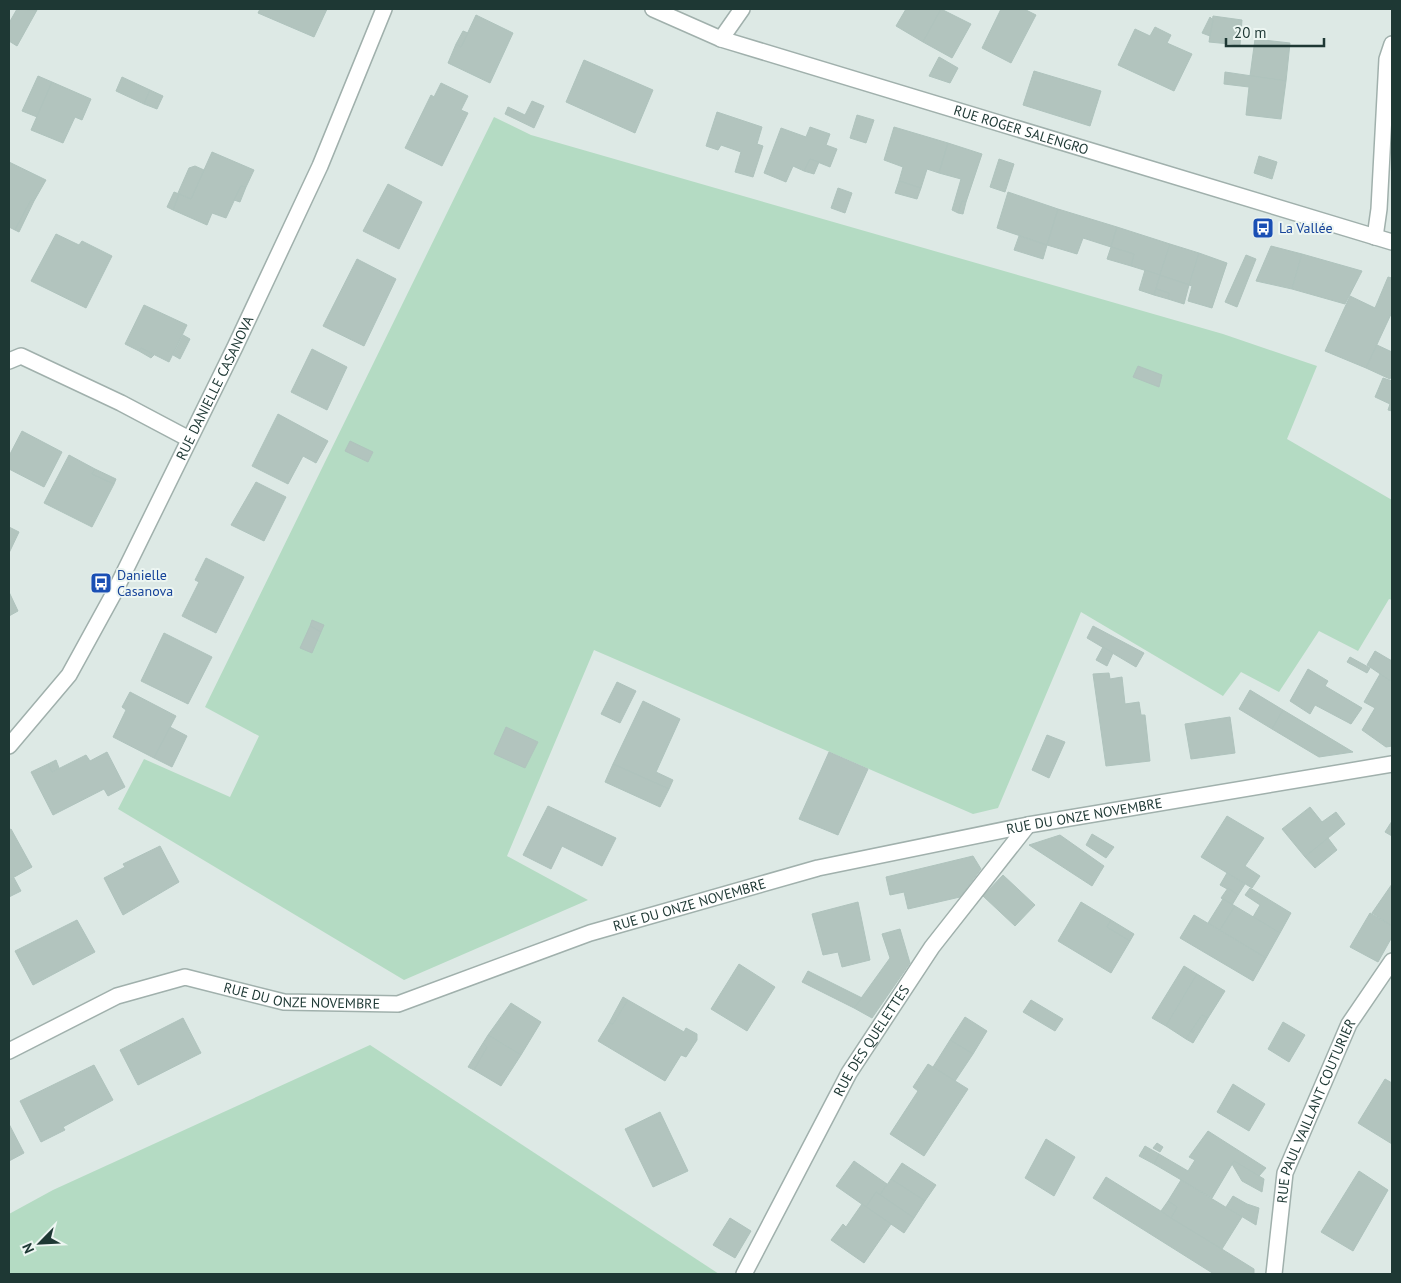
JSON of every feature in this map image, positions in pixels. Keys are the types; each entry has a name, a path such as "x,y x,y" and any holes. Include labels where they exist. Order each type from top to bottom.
{"street":[{"name":"RUE DANIELLE CASANOVA","path":"9,746 69,676 114,593 239,338 320,166 384,9"},
{"name":"RUE ROGER SALENGRO","path":"653,9 721,39 1392,242"},
{"path":"721,39 742,9"},
{"path":"1375,237 1379,209 1387,59 1392,44"},
{"path":"9,361 21,356 189,438"},
{"name":"RUE DU ONZE NOVEMBRE","path":"9,1051 117,996 185,977 284,1002 398,1004 590,934 799,874 1028,825 1392,764"},
{"name":"RUE DES QUELETTES","path":"744,1274 848,1073 932,947 1028,825"},
{"name":"RUE PAUL VAILLANT COUTURIER","path":"1274,1274 1286,1173 1349,1024 1392,961"}],"green space":[{"path":"494,117 531,135 1223,334 1317,366 1287,439 1392,500 1392,600 1389,599 1358,651 1319,631 1279,692 1241,672 1223,696 1081,612 998,808 973,814 594,650 507,856 588,900 404,980 118,809 144,759 230,797 259,736 205,707"},
{"path":"370,1045 719,1274 9,1274 9,1214 53,1190"}],"building":[{"path":"17,9 37,10 17,46 9,41 9,23"},
{"path":"260,9 327,9 314,37 258,13"},
{"path":"906,9 941,9 923,42 896,26"},
{"path":"941,9 971,24 952,58 923,42"},
{"path":"1001,9 1024,9 1036,15 1011,63 982,48"},
{"path":"476,15 513,33 490,83 448,63 456,44 461,47"},
{"path":"1213,16 1242,20 1240,45 1209,42"},
{"path":"1210,17 1213,20 1210,36 1202,33"},
{"path":"1155,27 1171,35 1167,43 1192,54 1174,91 1118,65 1135,29 1150,36"},
{"path":"463,31 468,33 461,47 456,44"},
{"path":"1255,39 1290,43 1286,81 1250,76"},
{"path":"939,57 958,68 950,83 929,76"},
{"path":"584,60 653,90 635,133 566,102"},
{"path":"1034,71 1101,91 1090,126 1023,105"},
{"path":"1225,72 1286,81 1281,119 1246,115 1249,87 1224,84"},
{"path":"38,76 52,82 37,117 22,111"},
{"path":"122,77 150,90 144,104 116,91"},
{"path":"52,82 91,99 82,120 75,117 63,143 31,130"},
{"path":"441,83 468,96 461,110 468,113 442,166 405,148 431,95 434,97"},
{"path":"150,90 163,96 157,109 144,104"},
{"path":"532,101 544,106 534,128 505,114 508,107 525,115"},
{"path":"717,112 762,127 757,144 763,146 753,177 735,172 741,152 721,145 718,150 706,146"},
{"path":"857,115 874,120 866,143 850,138"},
{"path":"810,127 830,134 826,145 837,149 830,167 810,159 804,171 793,166 786,182 764,173 781,128 806,137"},
{"path":"894,127 948,143 939,173 927,169 921,188 899,181 903,167 884,160"},
{"path":"948,143 982,154 966,202 962,201 958,213 952,210 961,179 939,173"},
{"path":"212,152 254,170 246,187 241,186 226,218 212,213 207,225 173,210 179,194 191,199"},
{"path":"1259,156 1277,162 1272,179 1254,173"},
{"path":"810,159 819,162 814,174 804,171"},
{"path":"999,159 1014,164 1005,192 990,187"},
{"path":"9,162 46,180 34,201 31,200 15,230 9,227"},
{"path":"195,166 204,170 191,199 178,193 189,168"},
{"path":"899,181 921,188 917,199 895,193"},
{"path":"388,184 422,202 399,249 363,231"},
{"path":"241,186 246,187 240,202 234,200"},
{"path":"838,188 852,193 845,213 831,208"},
{"path":"174,192 179,194 173,210 167,207"},
{"path":"1008,192 1058,209 1047,245 997,228"},
{"path":"31,200 34,201 19,232 15,230"},
{"path":"962,201 966,202 963,214 958,213"},
{"path":"1058,209 1117,227 1111,247 1083,238 1077,254 1047,245"},
{"path":"1117,227 1170,244 1160,275 1131,266 1134,254 1111,247"},
{"path":"56,234 79,245 82,241 112,256 86,308 31,281"},
{"path":"1019,236 1047,245 1043,259 1014,250"},
{"path":"1170,244 1199,253 1189,285 1160,275"},
{"path":"1271,246 1302,254 1292,289 1256,281"},
{"path":"1111,247 1134,254 1131,266 1107,259"},
{"path":"1199,253 1227,263 1212,308 1188,301 1192,286 1189,285"},
{"path":"1302,254 1362,271 1345,304 1292,289"},
{"path":"1246,255 1256,259 1237,307 1225,302"},
{"path":"357,259 396,279 364,346 323,326"},
{"path":"1145,270 1160,275 1154,295 1139,290"},
{"path":"1160,275 1189,285 1184,304 1168,299 1169,293 1156,289"},
{"path":"1388,277 1392,278 1392,312 1366,368 1325,351 1350,296 1375,308"},
{"path":"1156,289 1169,293 1168,299 1154,295"},
{"path":"144,305 187,325 169,362 141,348 139,351 125,344"},
{"path":"183,335 190,339 180,359 173,355"},
{"path":"1377,345 1392,352 1392,373 1390,379 1366,368"},
{"path":"141,348 154,355 151,358 139,351"},
{"path":"312,349 347,367 327,410 291,392"},
{"path":"1138,366 1162,375 1159,387 1133,377"},
{"path":"1383,378 1392,381 1392,411 1388,410 1390,404 1375,397"},
{"path":"278,414 328,441 316,463 303,456 288,484 252,466"},
{"path":"22,431 62,452 44,487 9,469 9,456"},
{"path":"350,441 373,452 368,462 345,451"},
{"path":"69,455 95,469 92,474 114,484 92,527 44,503"},
{"path":"95,469 116,479 114,484 92,474"},
{"path":"256,482 286,497 264,541 231,525"},
{"path":"9,527 19,532 9,553"},
{"path":"206,558 244,577 216,633 182,616 199,582 195,580"},
{"path":"9,592 18,611 9,616"},
{"path":"312,620 324,625 321,632 310,626"},
{"path":"310,626 321,632 312,653 300,648"},
{"path":"1093,626 1144,653 1136,667 1087,638"},
{"path":"164,633 212,657 188,704 141,681"},
{"path":"1103,647 1113,653 1107,666 1096,660"},
{"path":"1375,651 1392,661 1392,682 1367,665"},
{"path":"1350,657 1370,668 1367,673 1347,662"},
{"path":"1308,669 1328,681 1325,686 1362,708 1351,724 1315,705 1310,714 1290,701"},
{"path":"1109,673 1110,679 1122,677 1125,704 1139,702 1141,715 1145,715 1150,761 1106,766 1093,674"},
{"path":"1380,674 1392,682 1392,746 1386,747 1362,730 1375,708 1364,702"},
{"path":"617,682 636,691 620,723 601,714"},
{"path":"1250,690 1283,710 1272,729 1239,709"},
{"path":"130,692 176,716 154,758 113,737 126,710 122,707"},
{"path":"643,701 680,719 656,772 673,780 669,789 613,764"},
{"path":"1283,710 1353,752 1319,757 1272,729"},
{"path":"1230,717 1235,753 1191,759 1185,724"},
{"path":"170,727 187,736 172,767 154,758"},
{"path":"506,727 538,742 525,768 494,754"},
{"path":"1047,735 1065,742 1049,778 1032,770"},
{"path":"107,752 125,787 108,796 104,789 53,815 31,772 48,764 52,772 86,755 90,761"},
{"path":"829,752 868,769 838,835 799,819"},
{"path":"56,760 59,768 52,772 48,764"},
{"path":"613,764 669,789 660,807 605,782"},
{"path":"548,806 616,838 602,866 562,846 551,869 523,855"},
{"path":"1310,807 1322,822 1336,812 1345,824 1305,857 1282,829"},
{"path":"1227,816 1264,838 1245,866 1260,876 1252,888 1201,857"},
{"path":"1392,821 1392,836 1385,832"},
{"path":"11,829 32,867 9,880 9,830"},
{"path":"1092,834 1114,847 1106,858 1086,845"},
{"path":"1060,835 1104,866 1092,886 1029,845"},
{"path":"1328,838 1337,850 1315,868 1305,857"},
{"path":"160,846 179,882 123,915 104,878 125,867 123,864"},
{"path":"973,856 981,869 960,897 908,909 904,892 890,895 886,877"},
{"path":"1227,873 1245,884 1238,895 1220,885"},
{"path":"1003,875 1035,905 1015,926 983,896"},
{"path":"14,878 21,891 9,897 9,880"},
{"path":"1392,884 1392,926 1372,913"},
{"path":"1228,888 1238,895 1232,905 1221,898"},
{"path":"1250,888 1291,913 1280,933 1253,917 1260,905 1245,895"},
{"path":"1223,899 1235,906 1220,930 1208,923"},
{"path":"858,902 870,960 842,967 838,952 823,955 812,914"},
{"path":"1081,902 1111,920 1107,927 1130,941 1111,973 1058,941"},
{"path":"1235,906 1280,933 1266,958 1220,930"},
{"path":"1370,913 1392,926 1392,937 1378,962 1350,947"},
{"path":"1194,915 1266,958 1253,981 1180,938"},
{"path":"77,920 95,952 33,985 15,951"},
{"path":"1111,920 1134,934 1130,941 1107,927"},
{"path":"900,929 910,963 872,1018 854,1008 890,958 882,934"},
{"path":"739,964 775,987 747,1031 711,1009"},
{"path":"1184,966 1197,974 1166,1026 1152,1018"},
{"path":"808,971 862,998 854,1008 802,982"},
{"path":"1197,974 1225,991 1208,1018 1202,1015 1186,1039 1166,1026"},
{"path":"623,997 628,1000 613,1024 609,1023"},
{"path":"628,1000 684,1032 686,1028 697,1034 697,1040 686,1057 681,1055 665,1081 598,1041 609,1023 613,1024"},
{"path":"1031,1000 1063,1019 1055,1031 1023,1012"},
{"path":"511,1003 541,1022 521,1055 488,1035"},
{"path":"1202,1015 1208,1018 1193,1043 1186,1039"},
{"path":"965,1017 987,1031 973,1054 950,1040"},
{"path":"183,1018 201,1053 138,1085 120,1050"},
{"path":"1283,1022 1305,1035 1289,1062 1268,1049"},
{"path":"488,1035 521,1055 501,1086 474,1070 487,1047 483,1043"},
{"path":"950,1040 973,1054 955,1081 933,1067"},
{"path":"483,1043 487,1047 474,1070 468,1067"},
{"path":"928,1064 968,1089 924,1156 890,1134 918,1091 913,1087"},
{"path":"94,1065 113,1100 63,1127 65,1130 41,1142 20,1101"},
{"path":"1385,1079 1392,1083 1392,1144 1358,1123"},
{"path":"1233,1084 1265,1104 1249,1131 1217,1112"},
{"path":"660,1112 688,1171 653,1187 625,1129"},
{"path":"9,1124 24,1153 9,1161"},
{"path":"1208,1131 1266,1168 1259,1176 1234,1161 1212,1198 1154,1164 1159,1154 1188,1171 1195,1160 1189,1157"},
{"path":"1046,1139 1075,1157 1054,1196 1025,1178"},
{"path":"1157,1143 1163,1147 1160,1152 1153,1148"},
{"path":"1145,1146 1159,1154 1154,1164 1139,1156"},
{"path":"854,1161 887,1184 880,1195 876,1192 866,1207 836,1186"},
{"path":"1234,1161 1264,1179 1262,1192 1242,1181 1232,1164"},
{"path":"902,1163 936,1185 925,1201 891,1179"},
{"path":"1359,1171 1388,1190 1353,1251 1321,1232"},
{"path":"1106,1177 1254,1269 1254,1274 1214,1274 1093,1198"},
{"path":"891,1179 925,1201 914,1218 880,1195"},
{"path":"1181,1180 1242,1217 1222,1249 1171,1218 1177,1207 1168,1201"},
{"path":"876,1192 914,1218 904,1233 866,1207"},
{"path":"1233,1196 1259,1208 1256,1225 1226,1207"},
{"path":"1168,1201 1177,1207 1171,1218 1161,1211"},
{"path":"862,1204 891,1224 864,1263 831,1240 843,1224 846,1227"},
{"path":"730,1218 751,1231 735,1258 713,1245"}],"place":[{"name":"La Vallée","path":"1263,228"},
{"name":"Danielle Casanova","path":"101,583"}]}
